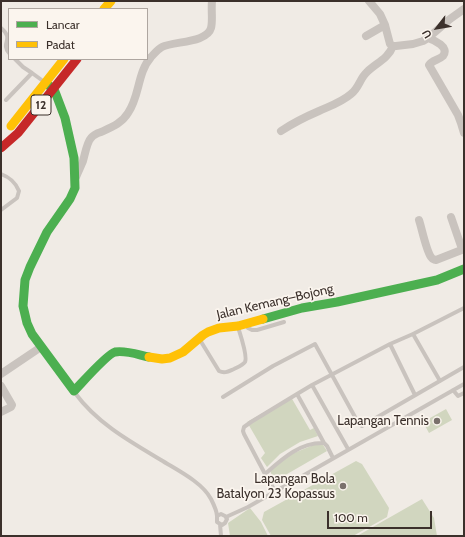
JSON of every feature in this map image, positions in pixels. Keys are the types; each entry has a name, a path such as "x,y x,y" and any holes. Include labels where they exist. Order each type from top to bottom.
{"main road":[{"name":"12","path":"1,136 10,128 63,60"},
{"name":"12","path":"1,148 18,133 76,60"},
{"path":"45,83 54,89 60,100 74,153 75,188 73,195 47,232 30,267 25,280 23,306 25,319 32,334 74,391"},
{"name":"Jalan Kemang–Bojong","path":"74,391 112,353 124,352 166,359 183,352 198,338 219,328 238,326 302,308 337,302 437,280 464,269"}],"street":[{"path":"75,178 90,138 122,121 129,112 134,103 142,71 149,59 161,47 198,39 210,31 212,23 212,1"},
{"path":"369,1 378,11 390,44 393,46"},
{"path":"393,46 416,43 428,38 464,9"},
{"path":"366,36 384,24"},
{"path":"428,38 435,40 445,51 442,57 431,62 430,66 458,115 464,133"},
{"path":"281,132 301,119 339,102 352,94 365,73 382,61 388,55 393,46"},
{"path":"419,220 429,253 432,259 436,260 463,249 451,217"},
{"path":"1,374 41,347"},
{"path":"1,386 12,405 1,412"}],"lane":[{"path":"1,28 7,34 8,38 6,50 8,52"},
{"path":"16,60 45,83"},
{"path":"6,100 32,73"},
{"path":"1,174 12,181 19,191 17,198 1,210"},
{"path":"275,491 244,434 243,429 245,425 312,385 374,352 464,308"},
{"path":"247,324 248,328 254,331 284,322"},
{"path":"198,338 219,371 229,371 242,365 246,359 238,326"},
{"path":"413,334 440,381"},
{"path":"223,397 274,366 315,344 357,420 362,426 464,367"},
{"path":"390,344 415,395"},
{"path":"226,517 275,491 464,384"},
{"path":"312,385 348,449"},
{"path":"453,390 458,396 464,393"},
{"path":"74,391 81,402 107,426 182,472 200,486 211,499 217,516 217,522 220,524 221,536"},
{"path":"297,394 333,458"},
{"path":"265,474 297,449 318,443 324,443"},
{"path":"217,516 223,514 226,517"},
{"path":"220,524 222,525 225,523 227,519 226,517"}],"green space":[{"path":"291,397 310,430 314,428 318,436 300,442 280,454 267,467 261,458 265,453 247,422"},
{"name":"Lapangan Tennis","path":"446,409 452,420 429,433 423,422"},
{"path":"321,442 327,451 275,481 270,471 284,457"},
{"name":"Lapangan Bola Batalyon 23 Kopassus","path":"356,461 362,464 389,508 387,517 353,536 271,536 262,520 264,512"},
{"path":"422,499 434,518 437,536 357,536"},
{"path":"250,508 261,522 268,536 230,536 228,523"}],"traffic: fast":[{"path":"48,85 54,89 65,118 74,158 75,188 70,199 47,232 25,280 23,306 27,323 32,334 74,391 100,363 115,352 128,352 149,357"},
{"path":"263,319 302,308 337,302 437,280 464,269"}],"traffic: slow":[{"path":"105,8 111,1"},
{"path":"11,126 63,60"},
{"path":"149,357 162,359 170,358 183,352 208,332 219,328 238,326 263,319"}],"traffic: jam":[{"path":"1,148 18,133 76,60"}],"place":[{"name":"Lapangan Tennis","path":"437,421"},
{"name":"Lapangan Bola Batalyon 23 Kopassus","path":"343,486"}]}
